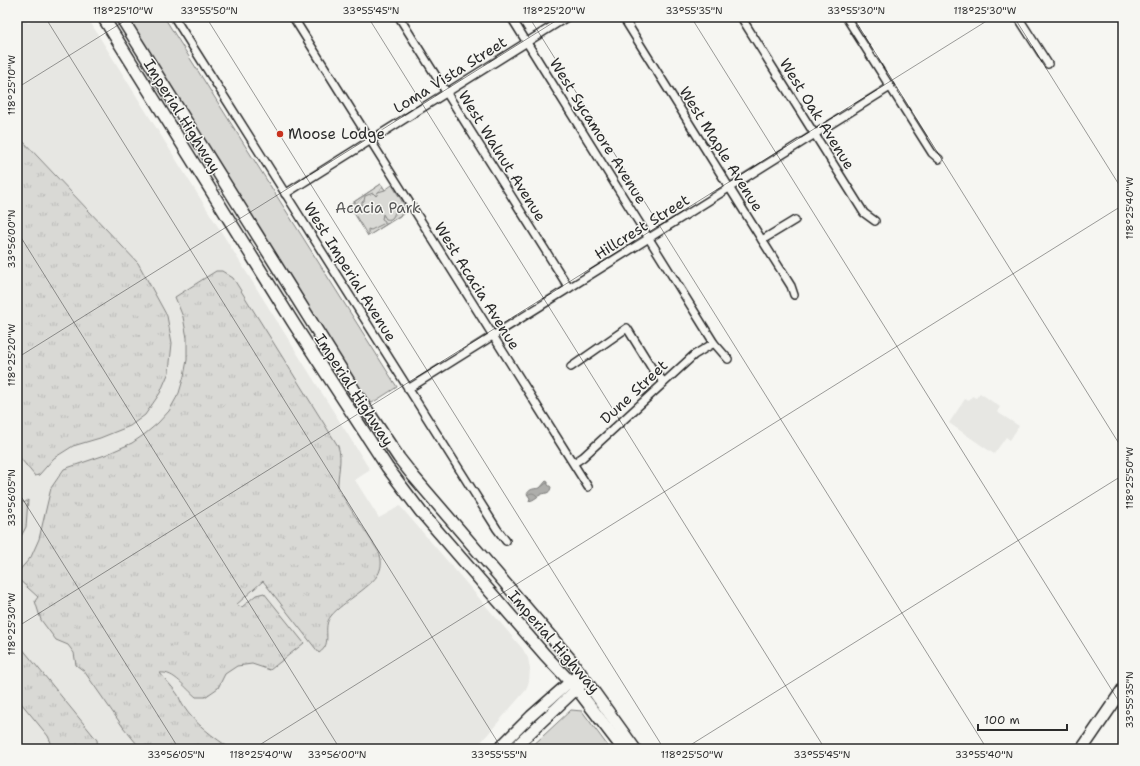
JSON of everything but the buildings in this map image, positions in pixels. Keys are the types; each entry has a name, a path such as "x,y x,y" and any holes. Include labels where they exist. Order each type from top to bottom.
{"main road":[{"name":"Imperial Highway","path":"103,17 383,462 421,512 573,686 622,749"},
{"name":"Imperial Highway","path":"121,17 367,410 399,458 560,647 635,749"},
{"path":"334,386 340,388 355,412 362,413 367,410"},
{"path":"513,749 583,677"},
{"path":"498,749 531,716 573,686"},
{"path":"1082,749 1123,689"}],"street":[{"name":"West Imperial Avenue","path":"174,17 408,389 506,541"},
{"name":"West Acacia Avenue","path":"292,17 574,463 588,488"},
{"name":"West Walnut Avenue","path":"399,17 569,288"},
{"name":"West Sycamore Avenue","path":"511,17 714,343 728,359"},
{"name":"Loma Vista Street","path":"285,194 568,17"},
{"name":"West Maple Avenue","path":"623,17 730,187 794,295"},
{"name":"West Oak Avenue","path":"741,17 864,213 875,221"},
{"path":"846,17 932,153 939,159"},
{"path":"1018,17 1048,64"},
{"name":"Hillcrest Street","path":"408,389 890,87"},
{"path":"762,240 795,220"},
{"path":"571,367 627,328 653,370 664,382"},
{"name":"Dune Street","path":"574,463 583,458 694,355 714,343"}],"shaded area":[{"path":"17,17 24,17 28,23 38,17 87,17 370,470 355,480 379,518 400,506 522,648 528,658 530,669 529,681 526,690 475,749 17,749"},
{"path":"980,393 1000,407 997,412 1019,426 1010,440 1006,437 994,454 949,423 965,399 969,401 972,396 976,398"}],"green space":[{"path":"128,17 164,17 397,387 372,403 367,399"},
{"path":"17,133 138,263 167,316 172,343 169,372 160,393 145,415 130,426 100,438 73,446 54,458 39,475 35,476 17,454 17,394 21,391 17,386"},
{"name":"Acacia Park","path":"381,184 385,190 392,185 408,211 368,236 349,205"},
{"path":"381,184 385,190 378,192 376,196 373,193 365,196 362,205 354,202"},
{"path":"404,206 407,211 368,236 368,229 371,230 385,223 382,219 383,214 386,219 391,219 396,211"},
{"path":"216,271 222,271 233,278 338,446 340,462 338,489 380,554 381,566 377,576 372,582 331,616 327,625 326,645 319,653 263,581 236,605 242,607 256,595 264,593 304,643 270,670 252,664 237,666 225,674 218,688 205,697 196,697 180,681 165,673 160,673 176,692 183,706 193,719 231,749 141,749 123,727 84,671 76,665 74,653 68,645 56,640 41,620 35,601 38,597 17,578 17,573 31,557 39,539 51,488 64,469 105,455 132,443 158,423 169,411 179,393 187,360 187,338 183,317 175,297"},
{"path":"17,495 24,503 28,500 26,527 19,540 17,540"},
{"path":"17,642 97,740 98,749 54,749 48,736 17,698"},
{"path":"571,710 582,711 610,749 529,749"}],"water":[{"path":"546,481 551,487 549,492 529,501 530,498 527,494 528,492 533,489 540,488"}],"place":[{"name":"Moose Lodge","path":"280,134"}]}
